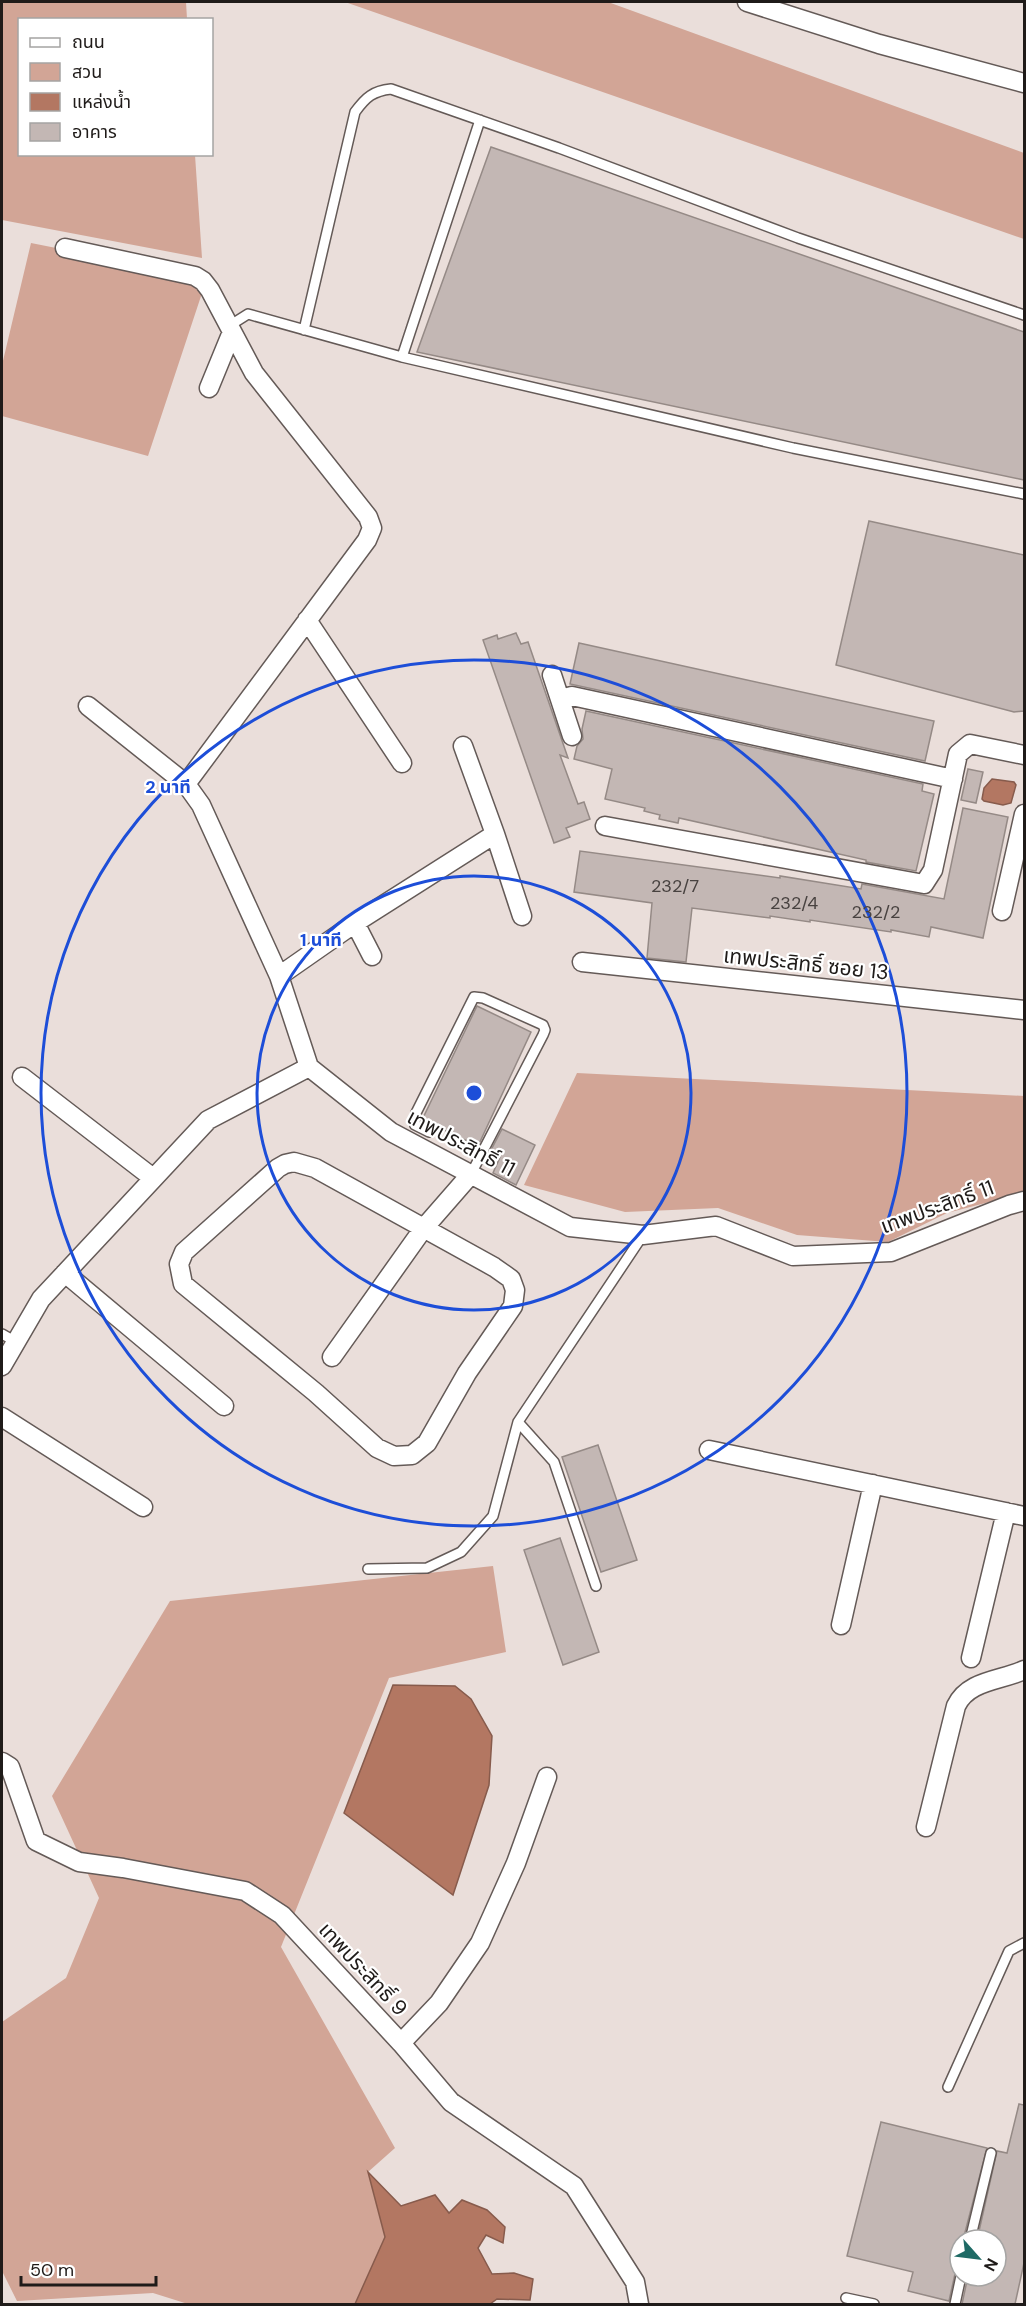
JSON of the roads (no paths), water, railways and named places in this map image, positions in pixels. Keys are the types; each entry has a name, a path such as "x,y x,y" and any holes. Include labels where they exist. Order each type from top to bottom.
{"street":[{"path":"747,2 879,44 1024,83"},
{"path":"65,248 195,276 203,281 254,373 368,517 372,528 367,540 186,784"},
{"path":"209,388 231,329"},
{"path":"307,620 402,763"},
{"path":"552,675 572,736"},
{"path":"560,699 572,696 953,779"},
{"path":"2,1366 9,1338 65,1273 208,1120 309,1067 279,976 201,805 186,784 88,706"},
{"path":"605,826 924,884 933,870 958,754 970,744 1024,755"},
{"path":"463,746 522,916"},
{"path":"1002,911 1024,814"},
{"path":"279,976 355,923 495,834"},
{"path":"355,923 372,956"},
{"name":"เทพประสิทธิ์ ซอย 13","path":"582,962 1024,1010"},
{"name":"เทพประสิทธิ์ 11","path":"309,1067 391,1132 570,1227 643,1235 716,1226 793,1256 891,1252 1024,1201"},
{"path":"22,1077 153,1178"},
{"path":"285,1164 304,1164 315,1168 423,1229 494,1267 511,1279 515,1290 513,1306 467,1373 427,1443 412,1455 394,1456 377,1448 316,1393 183,1284 179,1273 178,1264 184,1252 285,1164"},
{"path":"332,1357 423,1229 471,1174"},
{"path":"65,1273 224,1406"},
{"path":"2,1417 143,1507"},
{"path":"709,1450 1024,1516"},
{"path":"841,1625 873,1484"},
{"path":"971,1658 1006,1512"},
{"path":"927,1827 960,1696 968,1689 1024,1670"},
{"name":"เทพประสิทธิ์ 9","path":"2,1762 10,1767 36,1841 79,1862 245,1891 282,1914 401,2043 451,2102 574,2186 635,2282 639,2304"},
{"path":"401,2043 439,2003 480,1943 516,1863 547,1777"}],"lane":[{"path":"304,330 355,112 365,98 377,90 391,89 798,238 1024,315"},
{"path":"402,357 480,120"},
{"path":"231,329 248,314 402,357 793,448 1024,494"},
{"path":"429,1132 416,1125 416,1113 474,997 483,998 543,1025 545,1030 543,1035 471,1174"},
{"path":"369,1569 427,1568 461,1552 493,1516 518,1422 643,1235"},
{"path":"518,1422 554,1462 596,1586"},
{"path":"948,2087 1009,1951 1024,1943"},
{"path":"973,2228 991,2153"},
{"path":"955,2304 958,2288"},
{"path":"846,2298 874,2304"}],"water":[{"path":"992,779 1014,782 1016,785 1011,803 1003,805 982,799 984,788"},
{"path":"393,1685 455,1686 471,1699 492,1736 489,1785 453,1895 344,1813"},
{"path":"368,2172 401,2206 435,2195 449,2213 462,2200 487,2210 505,2227 503,2243 486,2235 478,2248 492,2274 514,2273 533,2279 530,2300 497,2299 490,2304 355,2304 385,2237"}]}
